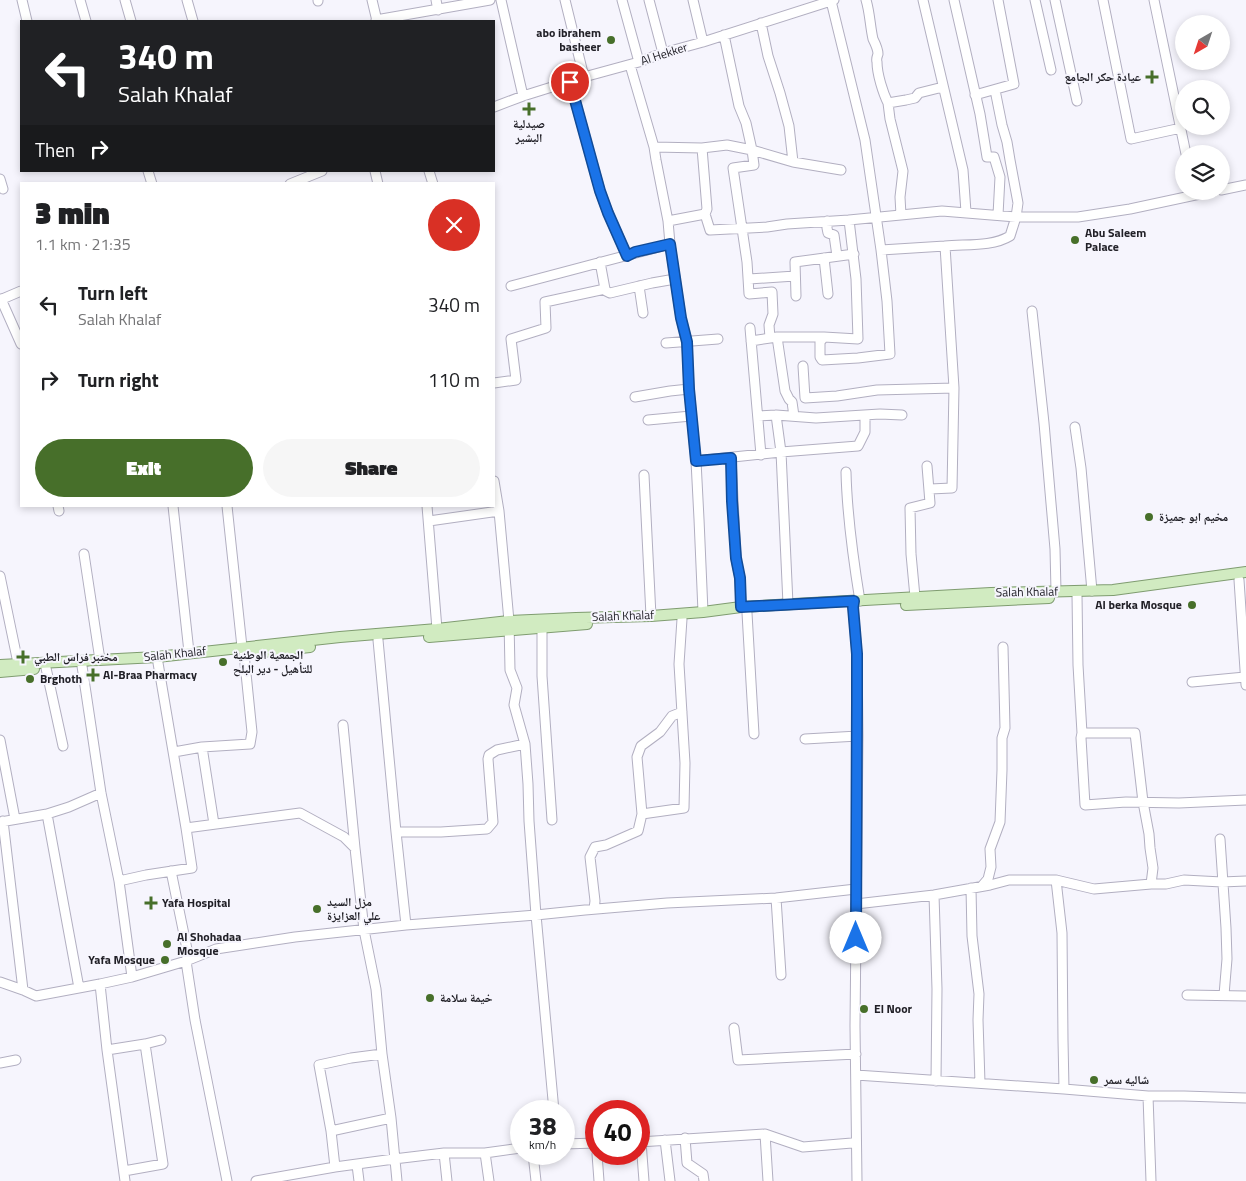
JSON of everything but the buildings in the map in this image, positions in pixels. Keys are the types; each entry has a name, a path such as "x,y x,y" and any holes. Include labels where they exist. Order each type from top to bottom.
{"main road":[{"name":"Salah Khalaf","path":"0,665 100,660 158,660 189,652 378,640 567,618 651,616 856,603 915,597 1056,591 1092,592 1244,577"},
{"name":"Salah Khalaf","path":"0,672 158,660 340,637 437,629 509,626 542,627 682,619 788,604 1029,599 1077,595 1107,596 1244,577"}],"street":[{"path":"22,0 27,20"},
{"path":"80,0 86,20"},
{"path":"125,0 131,20"},
{"path":"188,0 193,20"},
{"path":"372,0 377,20"},
{"path":"436,0 438,10"},
{"path":"383,20 490,0"},
{"path":"501,0 523,96"},
{"path":"565,0 584,77"},
{"path":"622,0 634,63 654,147 687,342 691,416 696,461 703,612"},
{"path":"649,0 663,53"},
{"path":"693,0 703,42"},
{"path":"866,0 878,53 876,59 877,67 884,96 888,103 890,119 903,170 900,197 901,215"},
{"path":"923,0 962,170 966,212"},
{"path":"954,0 988,157 994,157 1000,177 998,215"},
{"path":"975,95 1014,84 998,0"},
{"path":"1035,0 1051,70"},
{"path":"1055,0 1078,101"},
{"path":"1103,0 1131,139 1175,129"},
{"path":"1154,0 1175,100"},
{"path":"824,337 820,342 820,357 822,360 890,354 881,250 865,140 828,1"},
{"name":"Al Hekker","path":"495,107 523,96 703,42 828,1"},
{"path":"761,23 768,56 789,126 793,162"},
{"path":"724,35 739,106 746,123 754,165 733,168 749,280 746,295 772,292 773,314 769,325 774,338 785,391 792,402 794,416"},
{"path":"570,82 600,191 627,256"},
{"path":"888,103 914,98 918,93 943,87"},
{"path":"881,250 993,243 1002,241 1010,236 1018,203 1008,142 994,90"},
{"path":"654,147 702,148 727,146 752,150 793,162 841,170"},
{"path":"702,148 707,209 705,214 710,230 742,229 942,211 1016,217 1078,217 1130,209 1175,198"},
{"path":"295,182 321,172"},
{"path":"0,179 3,189"},
{"path":"1230,188 1246,185"},
{"path":"668,221 705,214"},
{"path":"751,341 774,338 824,337 858,339 858,301 849,220"},
{"path":"827,221 828,233 834,235 837,256"},
{"path":"511,286 670,244"},
{"path":"930,489 952,488 954,388 945,246"},
{"path":"796,296 795,262 854,254"},
{"path":"824,258 828,294"},
{"path":"600,262 605,289 610,293 675,279"},
{"path":"749,280 795,276"},
{"path":"639,286 644,313"},
{"path":"495,383 516,380 511,338 546,328 545,302 605,289"},
{"path":"20,291 1,300 20,342"},
{"path":"1032,311 1044,423 1056,591"},
{"path":"750,328 761,455"},
{"path":"666,343 718,339"},
{"path":"803,366 806,398 877,390 954,388"},
{"path":"635,397 670,390 689,389"},
{"path":"758,416 816,418 880,414 902,415"},
{"path":"696,461 858,446 865,432 865,415"},
{"path":"648,420 691,416"},
{"path":"776,416 782,452 788,604"},
{"path":"1075,427 1081,468 1092,592"},
{"path":"731,458 736,558 744,610 754,734"},
{"path":"915,597 911,554 910,508 930,504 927,466"},
{"path":"846,472 855,568 857,654 857,1181"},
{"path":"644,475 651,616"},
{"path":"495,488 509,626 510,670 517,688 514,705 525,744 536,915 553,1100"},
{"path":"173,507 189,652"},
{"path":"174,752 250,744 252,732 227,507"},
{"path":"427,507 437,629"},
{"path":"428,521 498,511"},
{"path":"84,554 100,660"},
{"path":"0,576 18,663"},
{"path":"1192,682 1246,681 1244,577"},
{"path":"1077,595 1078,664 1085,805 1246,800"},
{"path":"642,814 684,808 685,763 679,664 682,619"},
{"path":"542,627 542,676 552,820"},
{"path":"378,640 406,925"},
{"path":"982,886 988,879 991,867 990,849 1000,822 1002,738 1005,728 1003,646"},
{"path":"119,881 171,870 192,868 158,660"},
{"path":"82,666 101,793 119,881 132,977"},
{"path":"46,668 63,746"},
{"path":"594,909 595,901 590,857 595,847 638,831 642,814 638,758 641,746 660,732 672,716 682,712"},
{"path":"343,725 364,930 376,989 397,1181"},
{"path":"1082,733 1135,733 1153,868 1151,884"},
{"path":"805,739 858,736"},
{"path":"0,740 15,819"},
{"path":"396,832 487,829 493,822 489,754 497,750 525,744"},
{"path":"202,748 214,824"},
{"path":"23,990 1,822 48,814 69,808 101,793"},
{"path":"186,828 300,813 344,837 355,848"},
{"path":"48,814 79,988"},
{"path":"1220,839 1226,951 1224,995"},
{"path":"171,870 188,954 186,962 195,1020 227,1181"},
{"path":"856,904 934,896 1009,880 1056,880 1094,889 1166,884 1184,880 1246,881"},
{"path":"1056,880 1062,933 1064,1089"},
{"path":"971,888 972,936 979,994 980,1083"},
{"path":"0,979 36,996 132,977 186,962 216,949 295,937 406,925 668,903 776,898 856,889"},
{"path":"934,896 937,988 936,1081"},
{"path":"776,898 781,975"},
{"path":"100,984 124,1176 163,1164 145,1044"},
{"path":"1186,995 1246,996"},
{"path":"734,1028 738,1060 856,1054"},
{"path":"107,1050 161,1040"},
{"path":"335,1167 331,1130 319,1065 382,1054"},
{"path":"0,1063 16,1060"},
{"path":"856,1075 1148,1096 1246,1098"},
{"path":"1148,1096 1151,1181"},
{"path":"331,1130 391,1118"},
{"path":"765,1134 768,1181"},
{"path":"650,1141 765,1134 803,1147 852,1143"},
{"path":"685,1138 687,1163 703,1174 704,1181"},
{"path":"665,1140 670,1181"},
{"path":"256,1181 394,1159 444,1153 485,1153 510,1150"},
{"path":"444,1153 447,1181"},
{"path":"485,1153 489,1181"},
{"path":"356,1165 359,1181"},
{"path":"534,1165 536,1181"},
{"path":"598,1165 600,1181"},
{"path":"642,1165 644,1181"}],"place":[{"name":"abo ibrahem basheer","path":"611,40"},
{"name":"عيادة حكر الجامع","path":"1152,77"},
{"name":"صيدلية البشير","path":"529,109"},
{"name":"Abu Saleem Palace","path":"1075,240"},
{"name":"مخيم ابو جميزة","path":"1149,517"},
{"name":"Al berka Mosque","path":"1192,605"},
{"name":"مختبر فراس الطبي","path":"23,657"},
{"name":"الجمعية الوطنية للتأهيل - دير البلح","path":"223,662"},
{"name":"Al-Braa Pharmacy","path":"93,675"},
{"name":"Brghoth","path":"30,679"},
{"name":"Yafa Hospital","path":"151,903"},
{"name":"مزل السيد علي العزايزة","path":"317,909"},
{"name":"Al Shohadaa Mosque","path":"167,944"},
{"name":"Yafa Mosque","path":"165,960"},
{"name":"خيمة سلامة","path":"430,998"},
{"name":"El Noor","path":"864,1009"},
{"name":"شاليه سمر","path":"1094,1080"}],"route":[{"path":"570,82 600,191 627,256 635,252 670,244 681,318 687,342 691,416 696,461 731,458 732,501 741,607 854,601 857,654 856,938"}]}
